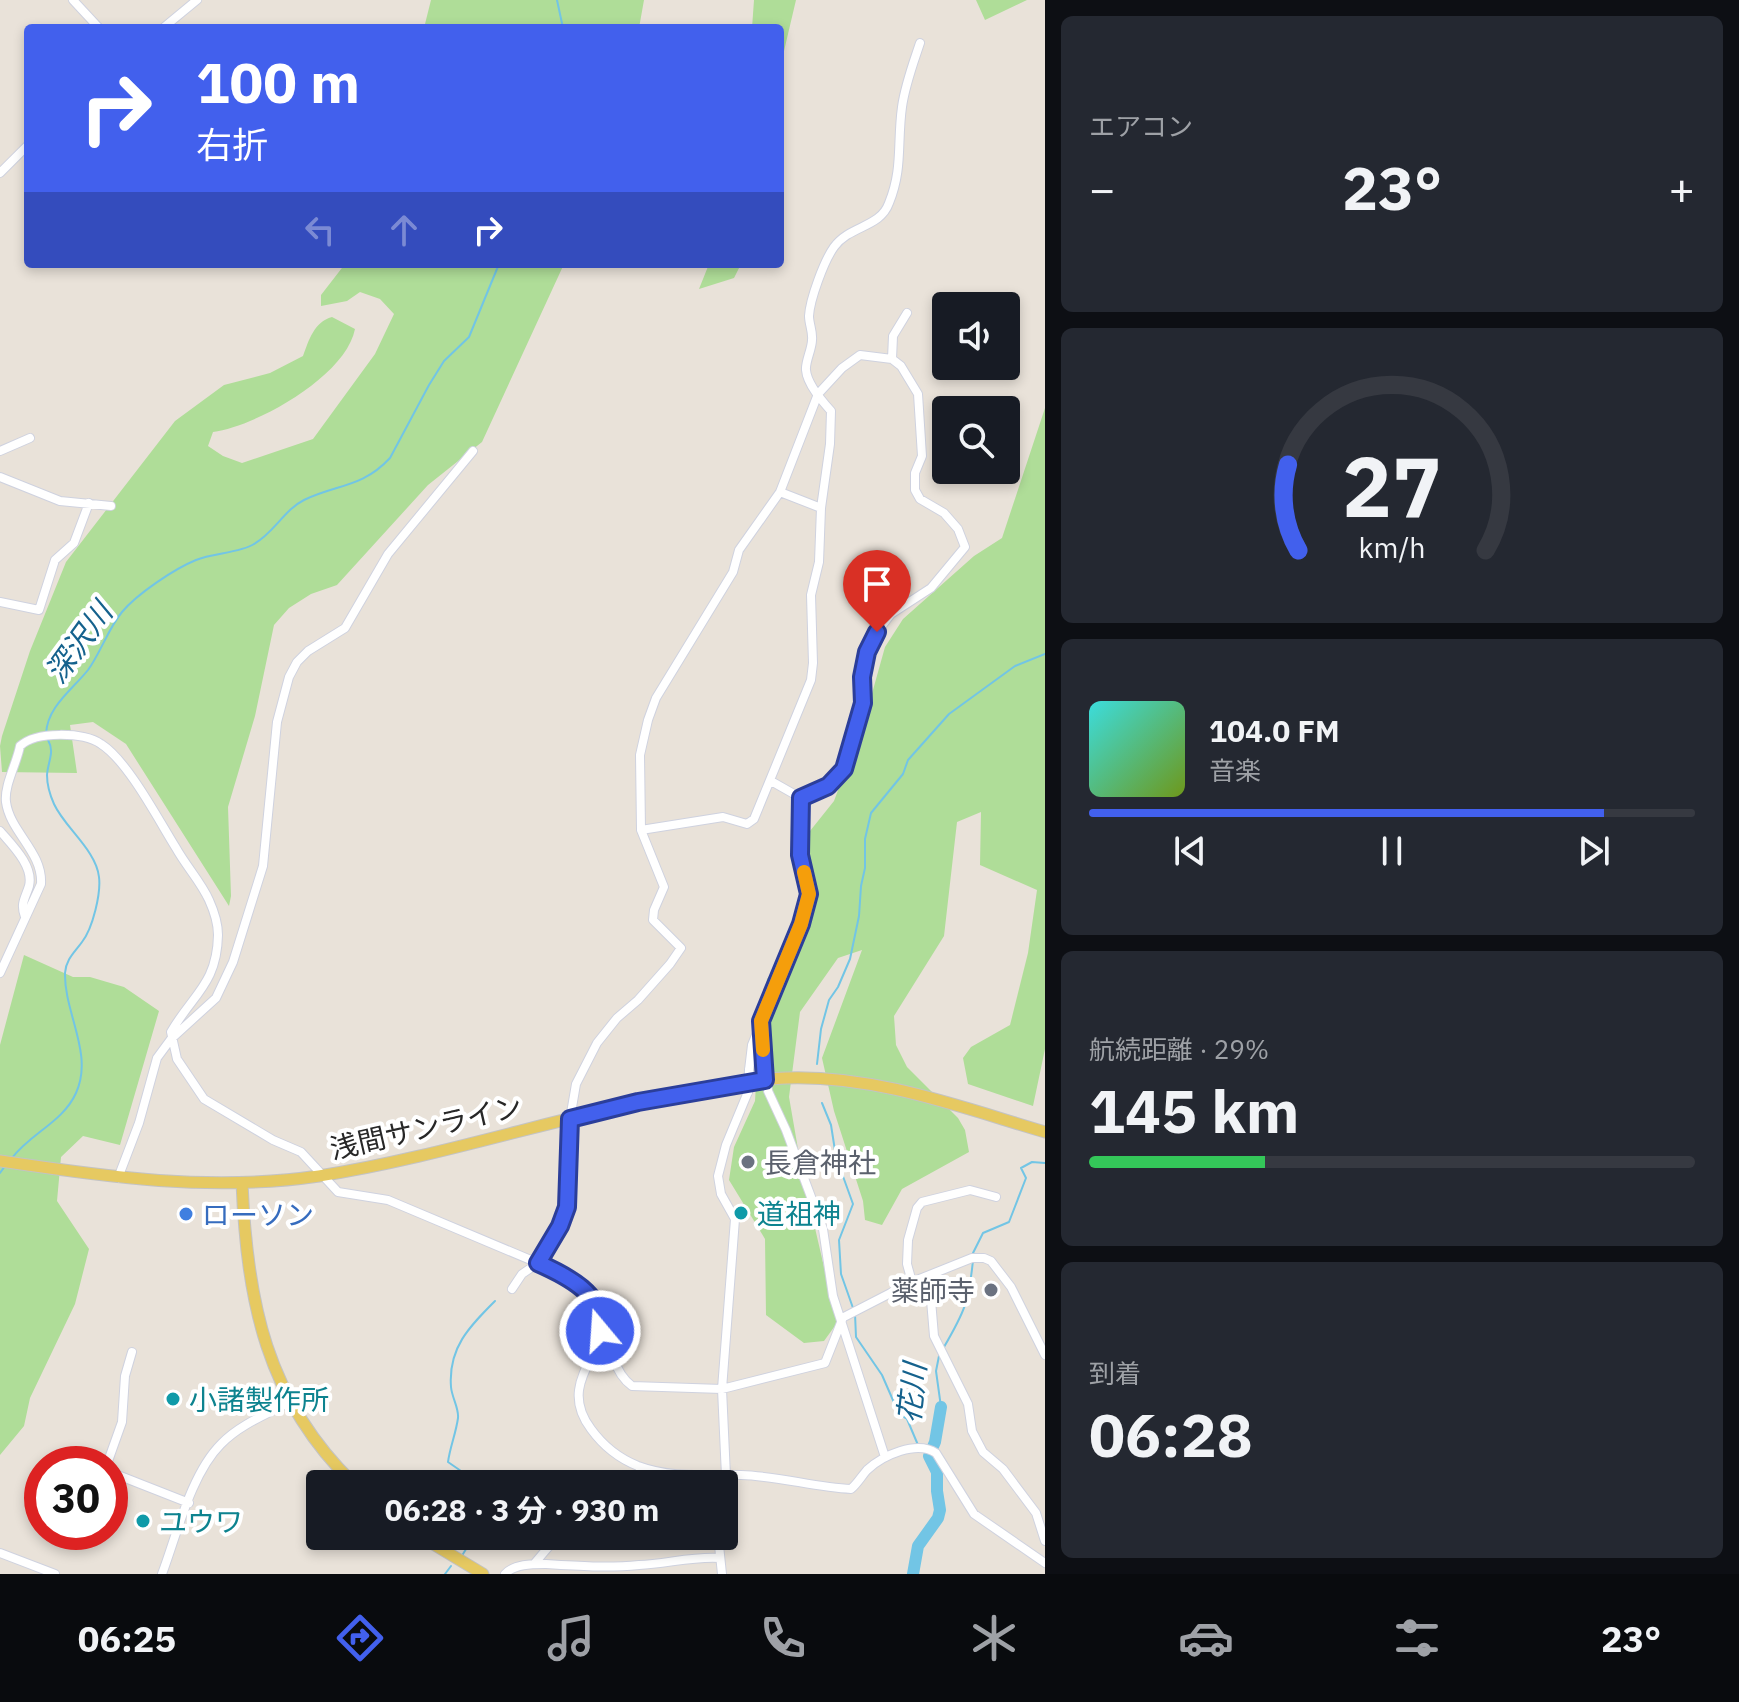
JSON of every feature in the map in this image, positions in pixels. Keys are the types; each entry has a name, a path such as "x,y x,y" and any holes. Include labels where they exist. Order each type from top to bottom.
{"main road":[{"name":"浅間サンライン","path":"0,1161 171,1183 242,1183 322,1175 638,1102 765,1080 808,1079 901,1089 1045,1132"},
{"path":"242,1183 247,1262 254,1304 270,1361 307,1431 342,1470"},
{"path":"443,1550 483,1574"}],"street":[{"path":"73,0 95,24"},
{"path":"168,24 197,0"},
{"path":"641,830 723,817 747,824 754,819 811,680 811,595 819,562 831,411 818,394 806,369 813,336 809,316 834,247 853,229 879,220 888,208 901,160 898,140 902,106 920,43"},
{"path":"0,173 24,149"},
{"path":"892,359 893,336 907,313"},
{"path":"512,1289 522,1274 538,1263 560,1226 567,1207 570,1119 576,1084 597,1043 681,948 653,920 664,887 641,830 640,755 656,698 733,572 739,550 780,492 818,394 842,368 860,355 892,359 901,366 918,394 922,456 915,473 915,490 920,499 944,513 958,529 965,547 931,588 891,614 877,632 867,652 862,677 863,703 844,769 828,786 801,798"},
{"path":"0,451 30,438"},
{"path":"112,1177 139,1123 157,1058 171,1039 216,998 233,962 263,866 277,722 289,677 308,651 345,628 388,554 473,451"},
{"path":"0,477 47,498 111,506"},
{"path":"780,492 821,508"},
{"path":"0,602 39,610 55,560 74,543 89,503"},
{"path":"0,973 41,884 42,871 10,815 6,799 20,746 39,735 86,737 105,746 151,805 208,896 215,913 218,934 209,982 171,1032 177,1059 204,1099 273,1140 301,1152 338,1192 388,1200 564,1274 577,1284 597,1306 602,1322 579,1389 579,1406 584,1419 603,1445 617,1456 656,1470"},
{"path":"771,781 801,798"},
{"path":"726,1470 722,1389 735,1219 721,1194 718,1176 726,1145 748,1092 752,1045 801,924 809,894 800,855 801,798"},
{"path":"0,831 27,866 30,878 22,907 25,917"},
{"path":"761,1021 765,1080 823,1229 833,1296 885,1457"},
{"path":"912,1282 907,1264 908,1240 917,1208 922,1202 970,1190 996,1197"},
{"path":"602,1322 608,1324 608,1340 620,1372 632,1386 722,1389 825,1363 842,1318 912,1282 972,1258 991,1261 1011,1287 1045,1355"},
{"path":"929,1276 934,1336 968,1404 972,1431 983,1452 1003,1469 1036,1513 1045,1541"},
{"path":"113,1446 122,1422 125,1376 132,1352"},
{"path":"162,1574 208,1459 221,1443 244,1426 290,1402"},
{"path":"738,1476 779,1478 851,1489 885,1457 920,1447 933,1451 974,1514 1045,1563"},
{"path":"128,1479 189,1503"},
{"path":"534,1564 543,1550"},
{"path":"719,1550 722,1574"},
{"path":"0,1553 55,1574"},
{"path":"505,1574 513,1568 534,1564 581,1567 720,1558"}],"green space":[{"path":"431,0 644,0 640,24 425,24"},
{"path":"754,0 796,0 784,51 784,24 752,24"},
{"path":"976,0 1027,0 985,20"},
{"path":"342,268 562,268 482,442 428,485 337,585 311,594 289,608 274,625 255,716 228,807 229,906 126,744 93,722 70,725 77,773 2,772 0,746 30,651 66,562 175,421 224,385 270,373 303,356 313,332 326,319 332,317 355,329 348,347 318,381 275,409 231,428 213,432 208,446 242,463 313,439 375,354 394,314 380,299 360,292 347,301 321,306 321,295"},
{"path":"707,268 739,268 734,278 699,289"},
{"path":"1045,408 1045,1049 1033,1106 968,1084 963,1058 971,1047 1010,1025 1028,953 1037,890 980,865 981,812 957,822 944,936 894,1016 896,1045 907,1067 958,1118 965,1130 969,1152 902,1189 882,1225 865,1220 863,1201 834,1111 822,1058 862,950 838,958 800,1012 789,1097 802,1172 837,1323 824,1341 804,1343 766,1315 765,1239 729,1180 734,1147 755,1101 767,979 804,929 806,836 834,801 866,715 885,647 903,619 974,556 1002,538"},
{"path":"24,955 73,977 90,977 124,987 159,1011 120,1145 83,1136 61,1157 57,1201 89,1249 75,1304 30,1398 24,1426 0,1455 0,1045"}],"waterway":[{"name":"深沢川","path":"557,0 562,24"},
{"name":"深沢川","path":"46,734 47,724 61,699 88,670 117,619 137,598 187,564 254,544 297,504 359,480 390,458 444,361 469,337 497,268"},
{"path":"817,1064 821,1029 829,1000 850,959 859,916 865,839 871,813 903,774 908,760 949,714 1015,666 1045,654"},
{"name":"深沢川","path":"12,1158 63,1112 76,1093 81,1078 80,1048 65,973 69,960 90,928 99,892 97,867 51,797 47,779 51,753 48,740"},
{"path":"822,1103 831,1125 836,1157 853,1204 839,1240 841,1274 853,1308"},
{"name":"花川","path":"973,1253 983,1233 1009,1222 1026,1178 1021,1168 1032,1162 1045,1163"},
{"name":"深沢川","path":"0,1173 5,1166"},
{"name":"花川","path":"944,1347 965,1305 973,1260"},
{"path":"460,1470 448,1462 458,1418 452,1391 453,1361 462,1339 495,1301"},
{"path":"855,1314 856,1337 882,1375 899,1414 907,1419 918,1445"},
{"name":"花川","path":"939,1356 936,1371 941,1407"},
{"name":"花川","path":"913,1574 918,1546 938,1518 940,1510 937,1472 929,1456 935,1442 941,1407"},
{"path":"463,1554 465,1550"},
{"path":"445,1574 451,1566"}],"slow traffic":[{"path":"763,1050 761,1021 801,924 809,894 804,872"}],"place":[{"name":"長倉神社","path":"748,1162"},
{"name":"道祖神","path":"741,1213"},
{"name":"ローソン","path":"186,1214"},
{"name":"薬師寺","path":"991,1290"},
{"name":"小諸製作所","path":"173,1399"},
{"name":"ユウワ","path":"143,1521"}],"route":[{"path":"600,1331 601,1314 589,1295 564,1274 538,1263 560,1226 567,1207 570,1119 638,1102 765,1080 761,1021 801,924 809,894 800,855 801,798 828,786 844,769 863,703 862,677 867,652 877,632"}]}
